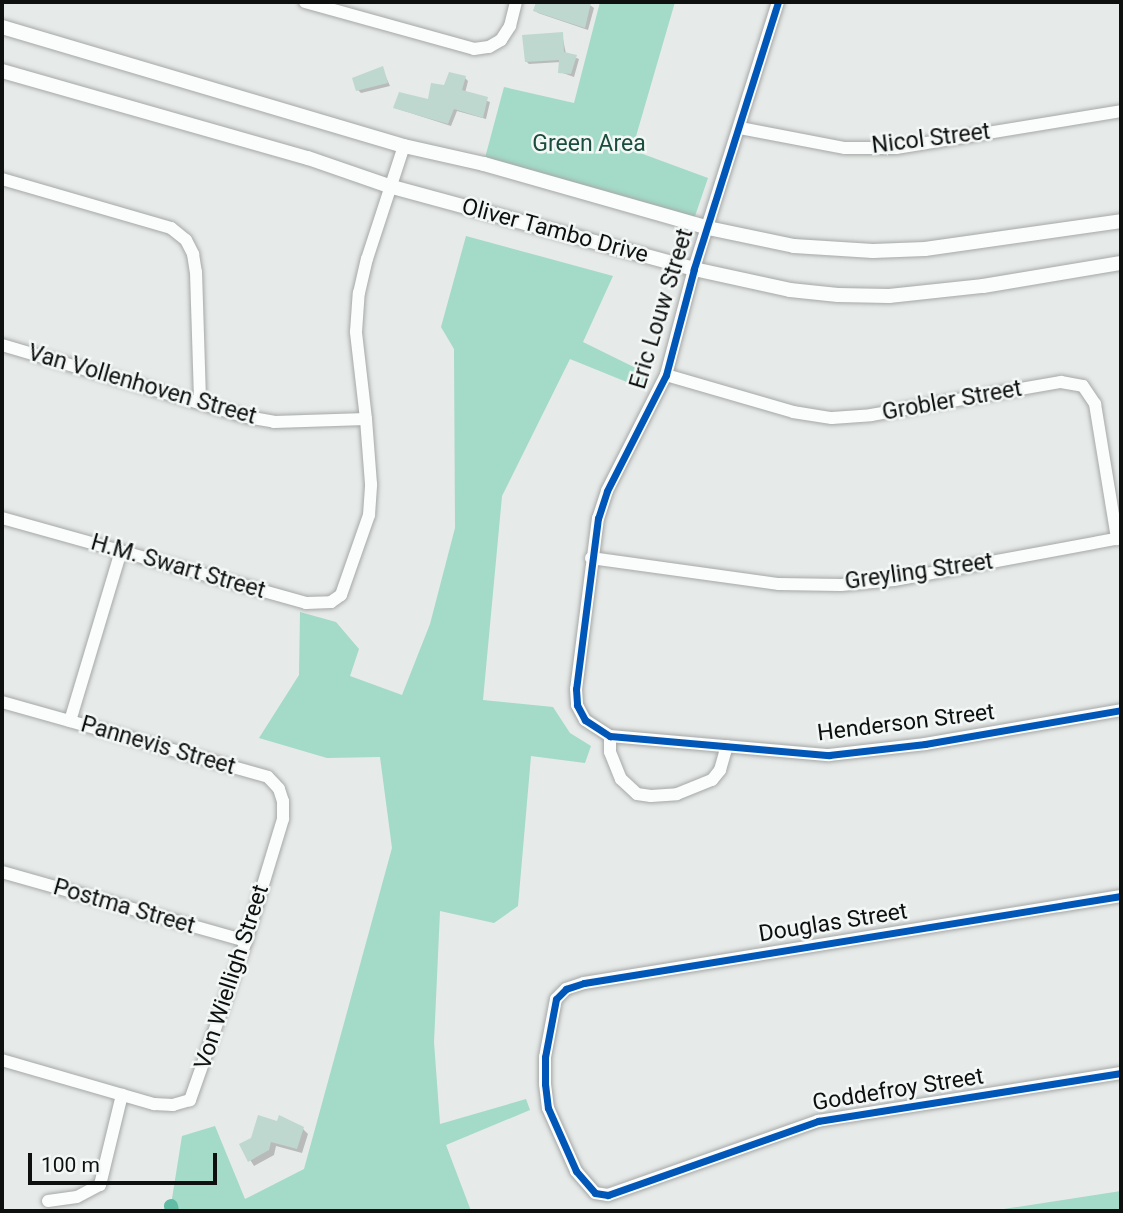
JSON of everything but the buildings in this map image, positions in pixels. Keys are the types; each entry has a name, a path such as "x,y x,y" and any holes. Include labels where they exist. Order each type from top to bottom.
{"street":[{"path":"305,2 474,49 489,47 501,40 516,2"},
{"name":"Eric Louw Street","path":"610,736 585,720 578,705 576,689 598,518 607,491 666,375 694,269 778,2"},
{"name":"Oliver Tambo Drive","path":"2,27 404,146 484,164 708,228 794,246 873,251 975,244 1121,221"},
{"name":"Oliver Tambo Drive","path":"2,71 308,158 389,186 694,269 790,290 889,296 983,286 1121,263"},
{"name":"Nicol Street","path":"740,128 845,148 896,148 1121,111"},
{"path":"366,419 356,332 359,293 389,186 404,146"},
{"path":"2,180 171,228 186,240 193,254 196,272 200,402"},
{"name":"Van Vollenhoven Street","path":"2,345 247,417 274,422 366,419"},
{"name":"Grobler Street","path":"666,375 793,412 832,418 871,415 1061,382 1083,386 1095,404 1119,539"},
{"name":"H.M. Swart Street","path":"2,518 306,603 331,602 341,595 347,583 369,515 366,419"},
{"name":"Greyling Street","path":"591,558 779,584 841,585 894,580 1119,539"},
{"path":"70,721 121,551"},
{"name":"Pannevis Street","path":"2,702 268,776 279,789 283,819"},
{"name":"Henderson Street","path":"610,736 829,755 925,744 1121,710"},
{"path":"610,736 610,751 621,779 637,794 651,796 677,794 712,780 720,770 727,746"},
{"name":"Von Wielligh Street","path":"122,1095 154,1104 184,1104 194,1094 246,941 283,819"},
{"name":"Postma Street","path":"2,872 246,941"},
{"name":"Douglas Street","path":"608,1195 595,1193 576,1171 548,1108 545,1057 556,999 566,989 584,983 1121,896"},
{"path":"2,1060 122,1095 100,1185 77,1197 47,1201"},
{"name":"Goddefroy Street","path":"608,1195 818,1121 1121,1073"}],"green space":[{"name":"Green Area","path":"600,2 675,2 632,150 708,178 694,219 485,158 504,87 574,103"},
{"path":"466,236 613,276 583,342 650,375 644,389 570,359 502,496 483,700 553,707 570,733 591,746 585,763 531,756 518,906 494,923 440,911 434,1042 440,1124 526,1099 530,1110 446,1145 471,1211 170,1211 182,1136 215,1126 245,1199 304,1169 392,848 380,757 327,758 259,738 299,675 300,612 336,622 359,649 350,676 402,695 430,624 455,528 454,349 441,327"},
{"path":"1121,1191 1121,1211 991,1211"}],"waterway":[{"path":"171,1206 172,1211"}],"cycle path":[{"path":"778,2 694,269 666,375 607,491 598,518 576,689 577,705 585,720 610,736 829,755 925,744 1121,710"},
{"path":"1121,896 584,983 566,989 556,999 545,1057 545,1084 548,1108 576,1171 595,1193 608,1195 818,1121 1121,1073"}]}
